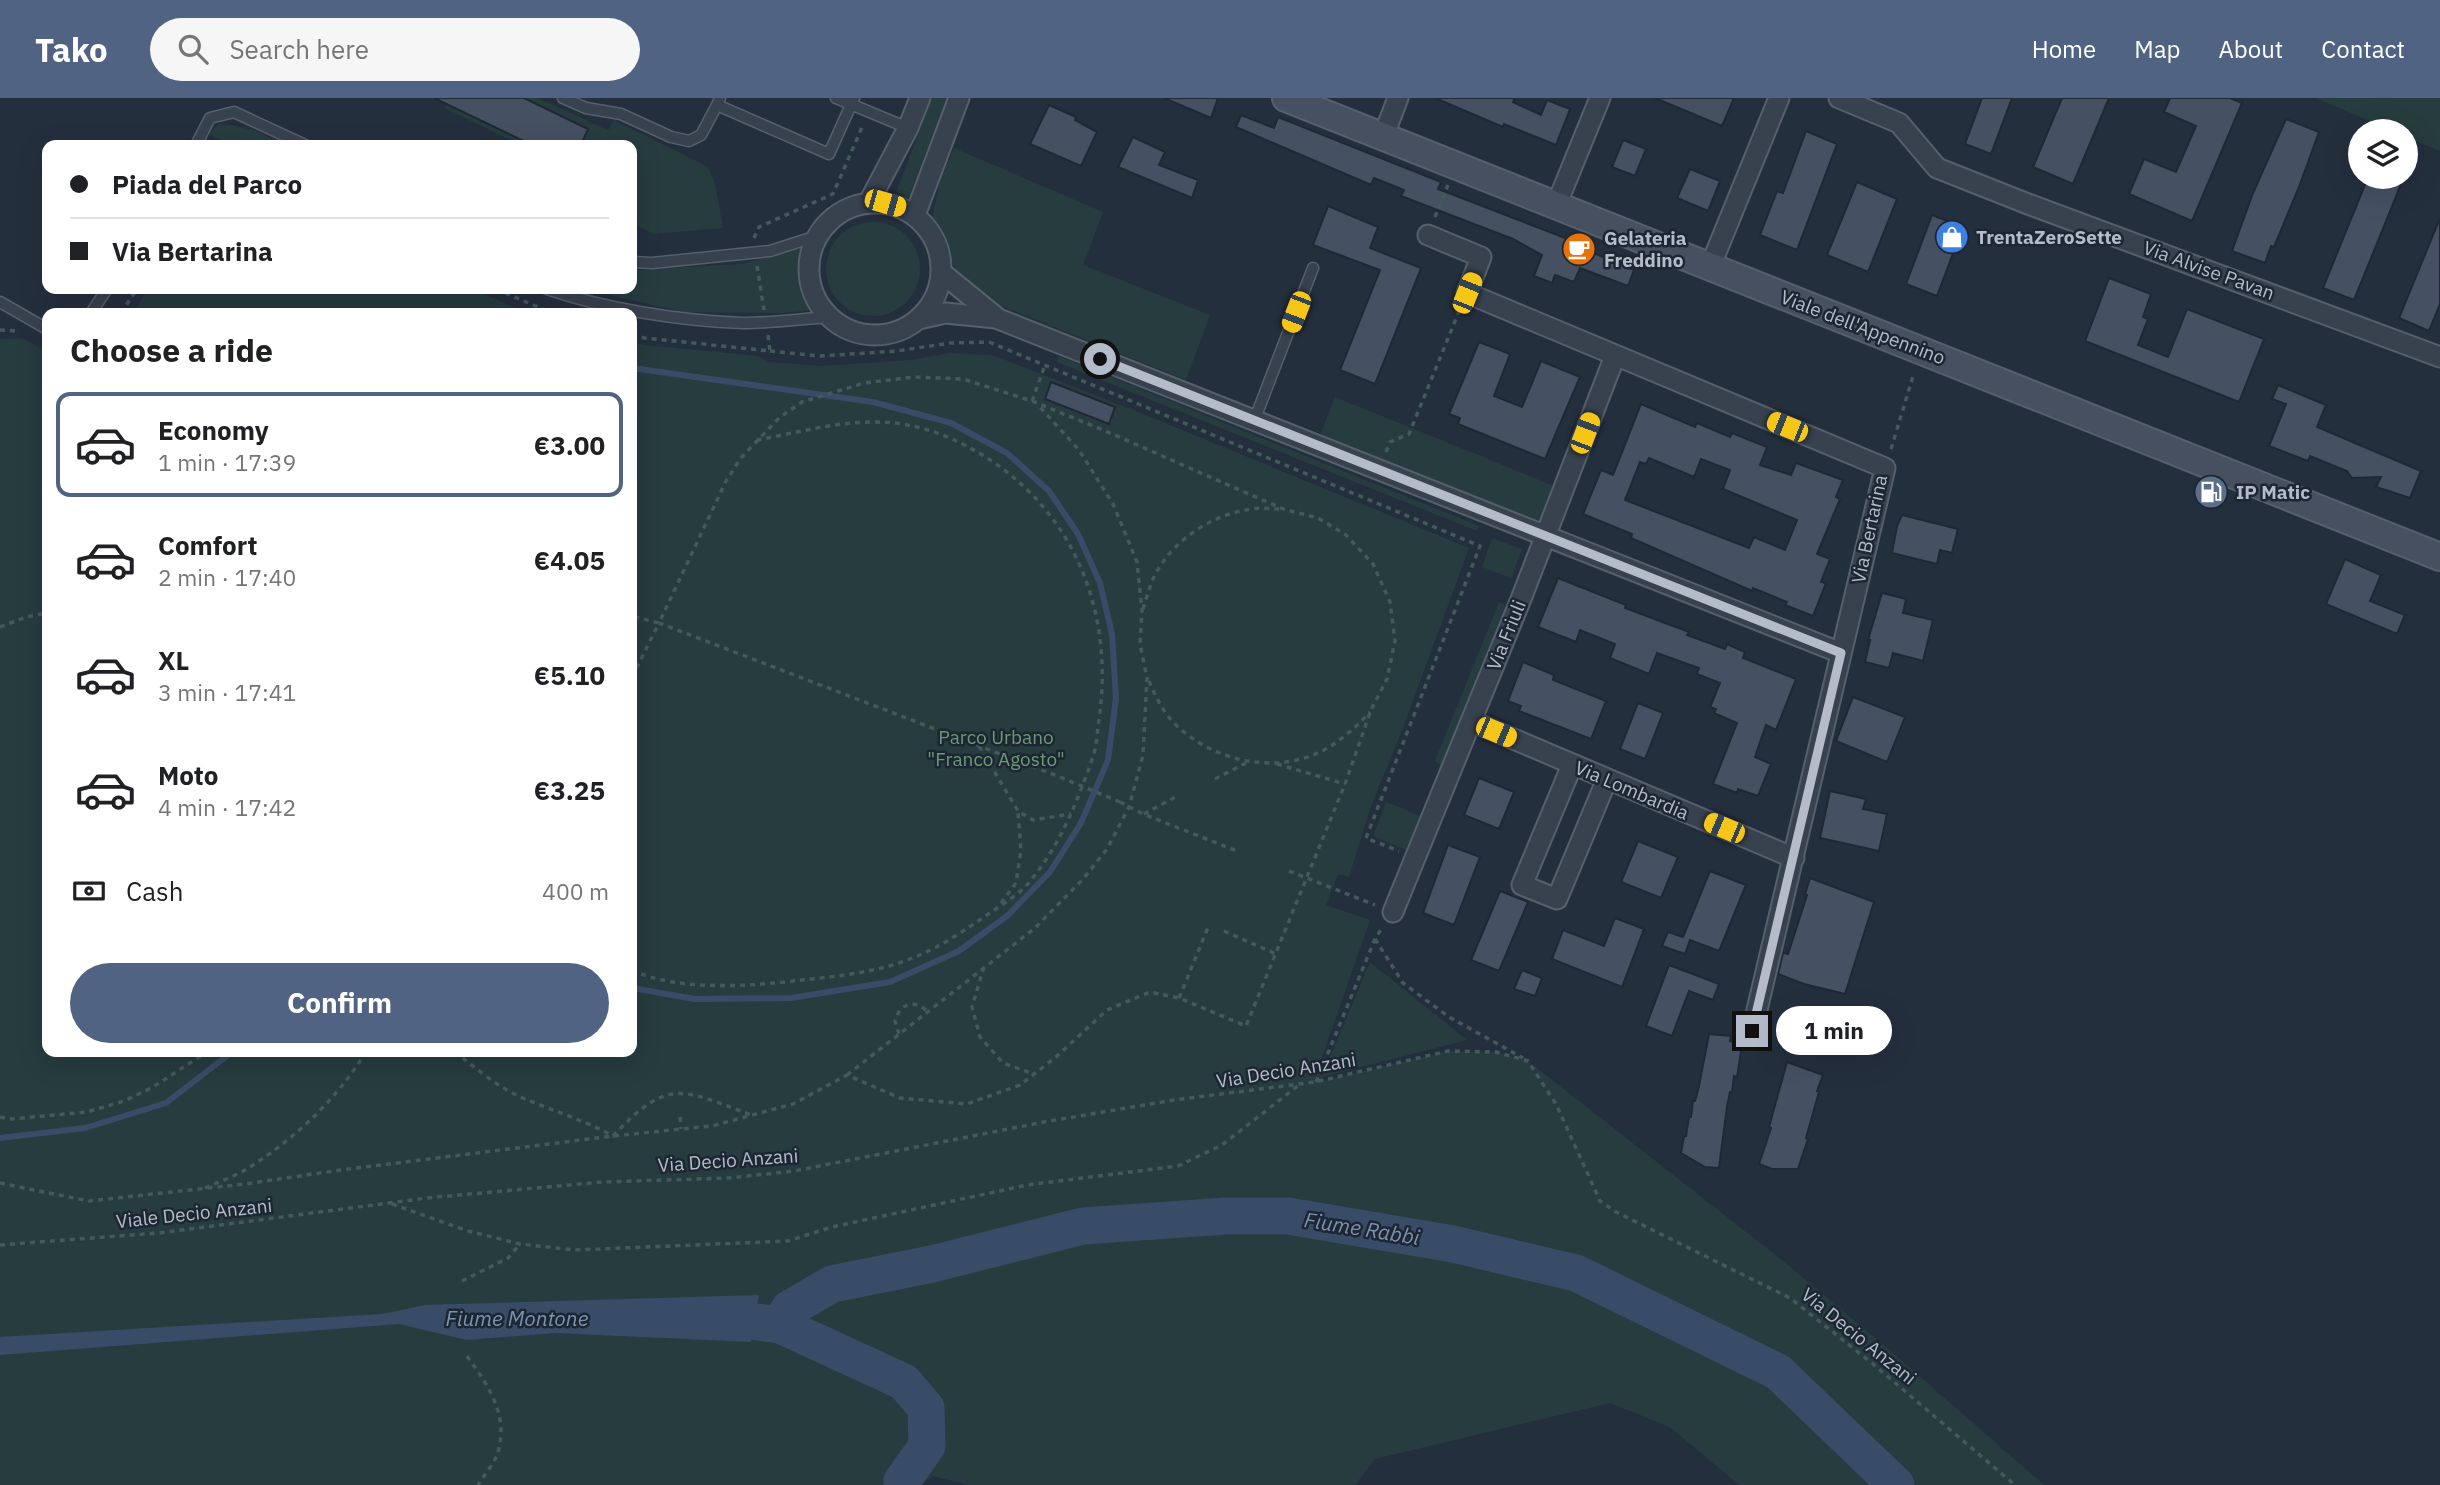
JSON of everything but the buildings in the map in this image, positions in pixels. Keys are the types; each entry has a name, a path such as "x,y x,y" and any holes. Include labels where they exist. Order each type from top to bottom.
{"main road":[{"name":"Viale dell'Appennino","path":"1286,98 2440,557"}],"street":[{"path":"915,215 959,98"},
{"path":"1383,137 1398,98"},
{"path":"1554,205 1600,98"},
{"path":"1710,267 1779,98"},
{"name":"Via Alvise Pavan","path":"1839,98 1899,123 1937,168 2440,356"},
{"path":"869,202 908,128 915,100"},
{"path":"869,202 901,207 915,215 930,231 940,251 942,273 939,290 931,306 919,319 902,330 884,335 864,335 845,328 829,317 816,300 809,279 810,257 817,236 831,219 848,207 869,202"},
{"path":"1428,235 1481,257 1467,293"},
{"path":"942,273 996,318"},
{"name":"Via Bertarina","path":"1467,293 1885,468 1752,1031"},
{"path":"919,319 945,313 996,318 1841,653"},
{"name":"Via Friuli","path":"1393,912 1545,537 1615,356"},
{"name":"Via Lombardia","path":"1471,722 1794,858"},
{"path":"1572,765 1522,885 1557,899 1607,779"}],"lane":[{"path":"563,98 586,108 621,114 671,137 689,141 701,135 718,101 830,155 853,102"},
{"path":"836,98 853,102 908,128"},
{"path":"202,140 210,118 234,112 294,140"},
{"path":"637,262 770,251 817,236"},
{"path":"1254,421 1313,268"},
{"path":"562,294 627,308"},
{"path":"0,302 42,326"},
{"path":"637,310 744,323 829,317"}],"path":[{"path":"1428,235 1455,166"},
{"path":"1378,471 1390,442 1409,434 1467,293"},
{"path":"508,294 540,308"},
{"path":"770,351 820,356 897,351 950,342 989,342 1480,546 1366,838 1416,858"},
{"path":"1885,468 1921,349"},
{"path":"1031,401 1045,365"},
{"path":"637,667 726,481 741,458 779,418 802,402 864,383 914,377 963,379 1031,401 1126,439 1283,509 1318,518 1346,535 1373,564 1390,602 1395,641 1387,679 1371,710 1345,784 1246,1026 1179,999 1150,992 1107,1010 1020,1085 967,1104 900,1098 846,1075"},
{"path":"1037,404 1079,450 1113,504 1137,562 1142,611 1140,645 1147,678 1158,702 1177,726 1212,751 1248,762 1275,764 1345,784"},
{"path":"637,971 679,983 765,984 859,973 912,958 952,939 1024,887 1052,851 1071,814 1094,757 1103,689 1100,630 1091,591 1055,522 1022,484 980,453 938,432 893,423 850,424 757,440"},
{"path":"1142,611 1157,572 1177,545 1195,530 1215,519 1252,508 1283,509"},
{"path":"0,627 42,614"},
{"path":"637,617 659,623 1060,777 1143,814 1237,851"},
{"path":"0,1183 89,1202 712,1126 793,1104 846,1075 899,1034 926,1010 1035,928 1084,878 1107,849 1129,807 1143,755 1147,678"},
{"path":"1275,764 1324,750 1352,732 1371,710"},
{"path":"979,746 1018,811 1021,850 1016,883 997,908"},
{"path":"1215,779 1248,762"},
{"path":"1143,814 1179,795"},
{"path":"1018,811 1033,820 1071,814"},
{"path":"1289,871 1393,912 1375,939 1315,1082"},
{"path":"1179,999 1209,925"},
{"path":"1224,931 1276,954"},
{"path":"1375,939 1403,983 1449,1017 1528,1061"},
{"path":"984,967 972,1007 980,1037 1003,1063 1034,1074"},
{"path":"899,1034 895,1021 900,1009 912,1004 926,1010"},
{"name":"Via Decio Anzani","path":"390,1204 426,1198 602,1182 729,1178 794,1171 1044,1122 1174,1100 1315,1082 1448,1051 1496,1052 1528,1061 1556,1104 1600,1201 1616,1212 1790,1298 1873,1364 2015,1485"},
{"path":"0,1117 11,1119 87,1112 124,1101 153,1087 199,1057"},
{"path":"202,1189 244,1171 314,1118 353,1073 363,1057"},
{"path":"462,1057 520,1097 588,1122 613,1136"},
{"path":"390,1204 468,1231 520,1244 575,1250 788,1241 832,1227 1027,1185 1178,1166 1222,1145 1301,1083"},
{"path":"613,1136 634,1114 656,1098 677,1093 700,1095 753,1116"},
{"path":"680,1117 682,1130"},
{"name":"Viale Decio Anzani","path":"0,1245 159,1233 390,1204"},
{"path":"462,1281 508,1258 520,1244"},
{"path":"467,1356 489,1386 501,1416 498,1453 478,1485"}],"green space":[{"path":"449,98 538,98 608,130 614,120 708,167 715,183 723,228 653,234 637,225 637,140 510,140 445,108"},
{"path":"932,98 947,98 907,201 899,204 895,201 895,195"},
{"path":"2316,98 2440,98 2440,151 2418,142 2418,119 2365,119"},
{"path":"220,123 254,130 276,140 221,140 208,134"},
{"path":"954,148 1103,212 1083,265 1210,315 1186,380 992,302 956,271 932,218 941,178"},
{"path":"873,222 891,226 906,236 916,251 920,269 916,287 906,302 891,312 873,316 855,312 840,302 830,287 826,269 830,251 840,236 855,226"},
{"path":"804,247 805,289 815,310 782,313 684,312 604,294 637,294 637,270 742,264"},
{"path":"144,294 484,294 515,308 137,308"},
{"name":"Parco Urbano \"Franco Agosto\"","path":"21,338 42,348 42,1057 637,1057 637,343 758,356 769,362 821,366 910,360 950,353 992,355 1469,548 1403,728 1370,809 1349,877 1338,874 1326,905 1370,920 1317,1072 1322,1076 1370,962 1467,1040 1322,1077 1325,1080 1448,1051 1496,1052 1528,1061 1782,1260 2044,1485 1739,1485 1670,1427 1610,1403 1375,1459 1355,1485 968,1485 933,1476 919,1485 0,1485 0,339"},
{"path":"1059,356 1479,526 1477,531 1057,362"},
{"path":"1335,397 1554,486 1542,518 1534,522 1319,438"},
{"path":"1492,538 1522,549 1511,578 1482,567"},
{"path":"1499,602 1506,605 1441,765 1435,761"},
{"path":"1386,802 1420,816 1406,850 1373,836"}],"water":[{"path":"759,1295 751,1342 555,1333 466,1340 399,1324 0,1355 0,1337 382,1314 425,1305"}],"waterway":[{"path":"637,369 873,402 951,423 1007,453 1049,491 1078,534 1100,583 1112,634 1116,698 1108,760 1081,823 1050,872 1007,916 959,951 890,982 791,998 695,999 637,989"},
{"path":"0,1138 85,1128 166,1103 226,1057"},
{"name":"Fiume Rabbi","path":"780,1325 789,1309 832,1284 932,1264 1083,1226 1226,1216 1288,1216 1453,1244 1576,1273 1778,1372 1896,1485"},
{"name":"Fiume Montone","path":"757,1322 780,1325 904,1382 926,1408 927,1446 902,1481 902,1485"}],"place":[{"name":"TrentaZeroSette","path":"1952,237"},
{"name":"Gelateria Freddino","path":"1579,249"},
{"name":"IP Matic","path":"2211,492"}],"route":[{"path":"1100,359 1841,653 1752,1031"}]}
